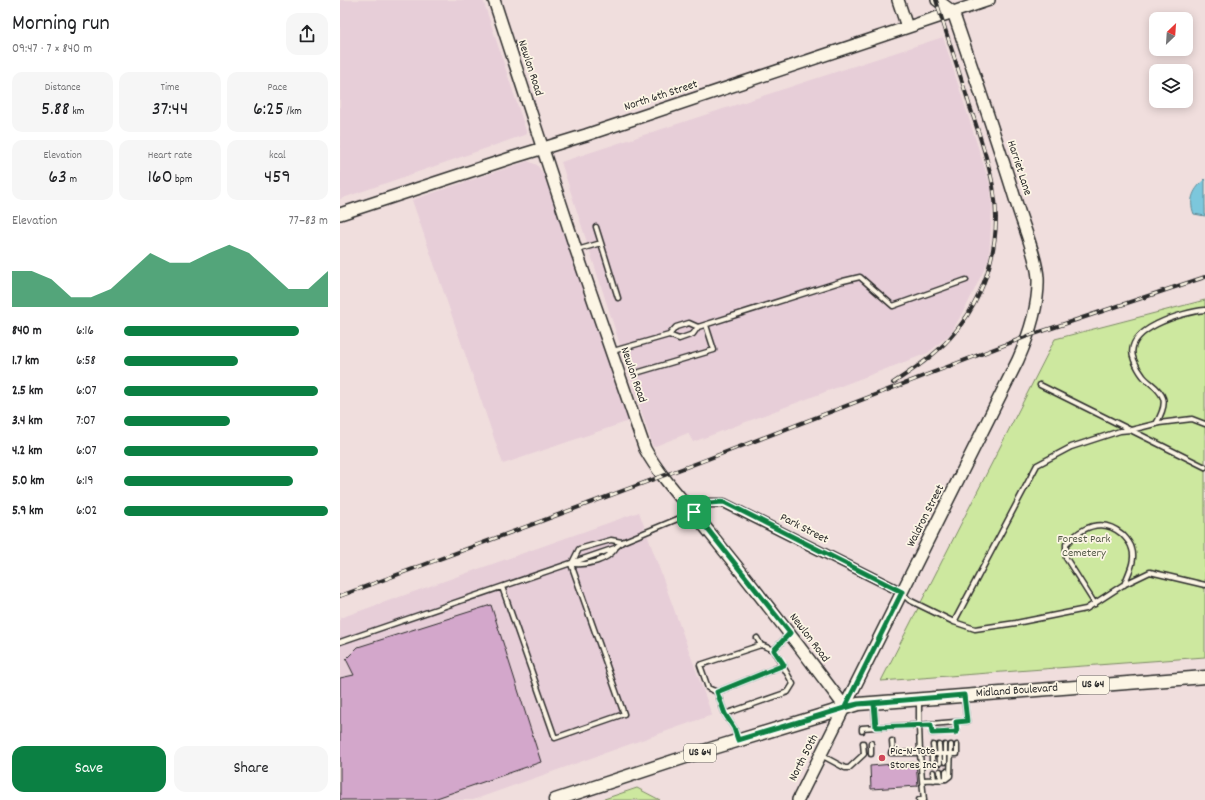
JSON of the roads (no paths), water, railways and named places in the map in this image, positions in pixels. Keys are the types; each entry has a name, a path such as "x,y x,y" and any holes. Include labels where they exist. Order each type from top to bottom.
{"main road":[{"name":"Midland Boulevard","path":"555,800 738,740 845,707 964,695 1205,677"}],"street":[{"name":"Newlon Road","path":"494,0 576,250 645,449 654,465 694,512 790,633 845,707"},
{"path":"898,0 907,27"},
{"path":"937,0 953,12"},
{"name":"North 6th Street","path":"340,214 989,0"},
{"name":"Harriet Lane","path":"953,12 1009,180 1037,270 1037,300 1028,336"},
{"name":"Waldron Street","path":"845,707 1002,393 1028,336"},
{"name":"Park Street","path":"694,512 708,503 724,502 902,592"},
{"name":"North 50th","path":"798,800 845,707"}],"lane":[{"path":"596,227 618,298"},
{"path":"576,250 601,243"},
{"path":"611,352 669,335 676,327 689,323 698,327 706,325 843,281 860,277 893,306 966,280"},
{"path":"1156,424 1164,404 1162,397 1156,386 1143,377 1133,358 1133,345 1145,330 1168,319 1205,310"},
{"path":"636,373 714,350 706,325"},
{"path":"669,335 680,339 693,334 698,327"},
{"path":"1040,385 1205,467"},
{"path":"954,622 1037,465 1071,447 1120,431 1192,419 1205,424"},
{"path":"340,642 572,564 615,548 622,542 694,512"},
{"path":"1094,604 1066,558 1066,544 1076,534 1097,525 1113,527 1125,537 1133,550 1132,564 1123,585"},
{"path":"502,587 554,738 624,714 572,564 580,549 611,540 622,542"},
{"path":"902,592 909,600 954,622 974,629 1016,623 1086,609 1123,585 1150,572 1205,585"},
{"path":"774,650 790,633"},
{"path":"757,638 761,645"},
{"path":"725,714 788,692 793,684 784,665 774,650 761,645 700,665 708,688 717,692 784,665"},
{"path":"717,692 725,714 734,728 738,740"},
{"path":"862,731 862,728 870,729 931,725 967,721 964,695"},
{"path":"919,699 920,753 924,800 919,800"},
{"path":"874,703 880,728"},
{"path":"931,725 932,735 957,733 956,722"},
{"path":"892,741 892,753 957,754 957,745"},
{"path":"863,743 864,754"},
{"path":"821,755 845,768 849,768 864,754 873,754 871,743"},
{"path":"932,764 933,745"},
{"path":"939,745 940,763"},
{"path":"945,745 945,762"},
{"path":"922,780 941,780 950,776 951,745"},
{"path":"940,771 941,780"},
{"path":"946,771 946,779"},
{"path":"933,772 934,780"}],"water":[{"path":"1205,179 1205,216 1194,214 1192,209 1192,199 1195,191"}],"railway":[{"path":"893,383 937,351 963,322 983,286 994,247 996,206 991,176 983,146 936,0"},
{"path":"340,596 700,462 1028,336 1205,277"}],"place":[{"name":"Pic-N-Tote Stores Inc","path":"882,758"}],"park label":[{"name":"Forest Park Cemetery","path":"1084,546"}]}
